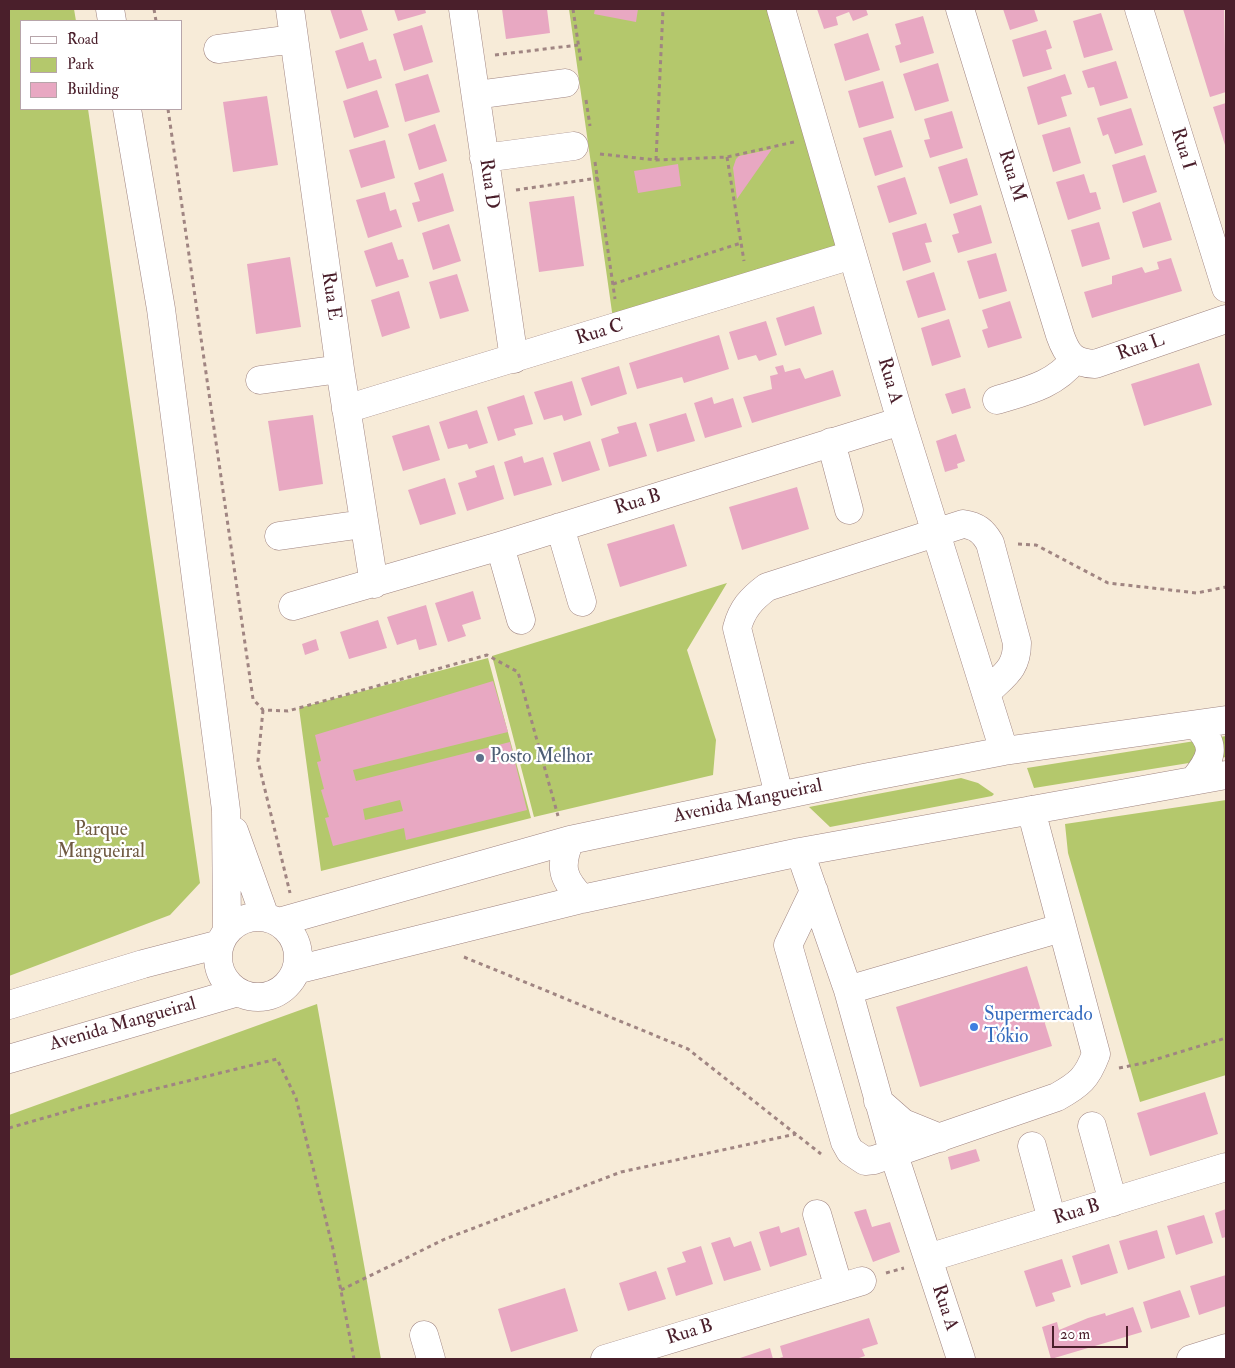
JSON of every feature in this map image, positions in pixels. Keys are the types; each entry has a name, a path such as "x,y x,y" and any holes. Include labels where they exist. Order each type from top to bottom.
{"street":[{"name":"Rua E","path":"290,9 340,368 363,524 374,584"},
{"name":"Rua D","path":"463,9 514,359"},
{"name":"Rua A","path":"782,9 901,421 1004,751"},
{"name":"Rua M","path":"960,9 1069,351"},
{"name":"Rua I","path":"1139,9 1226,288"},
{"path":"218,49 294,39"},
{"path":"476,95 577,82"},
{"path":"127,110 161,309 226,810 223,937 218,958 220,971 227,983 238,992 251,996 272,994 289,982 296,970 298,956 296,942 280,918 226,810"},
{"path":"484,158 583,141"},
{"name":"Rua C","path":"346,409 852,255"},
{"name":"Rua L","path":"1069,351 1083,364 1095,364 1226,319"},
{"path":"997,400 1036,388 1055,379 1066,370 1069,351"},
{"path":"260,380 340,368"},
{"name":"Rua B","path":"293,606 500,546 901,421"},
{"path":"831,442 850,510"},
{"path":"279,536 363,524"},
{"path":"779,795 736,628 740,614 751,599 767,587 963,524 976,526 984,533 990,543 1017,643 1017,658 1013,667 987,692"},
{"path":"560,527 582,602"},
{"path":"500,546 521,620"},
{"name":"Avenida Mangueiral","path":"280,918 570,840 779,795 1004,751 1226,720"},
{"path":"1194,780 1210,755 1209,742 1196,725"},
{"path":"296,970 582,899 800,852 1226,774"},
{"path":"814,891 788,945 842,1132 850,1151 865,1161 894,1155 1057,1097 1073,1088 1089,1073 1096,1054 1031,810"},
{"path":"570,840 562,864 571,887 582,899"},
{"name":"Rua A","path":"800,852 848,990 894,1155 961,1359"},
{"path":"9,1005 223,937 237,922 251,917 280,918"},
{"path":"848,990 1061,928"},
{"name":"Avenida Mangueiral","path":"9,1059 238,992"},
{"path":"878,1102 903,1123 940,1138"},
{"path":"1092,1126 1113,1202"},
{"path":"1032,1146 1052,1220"},
{"name":"Rua B","path":"928,1258 1226,1167"},
{"name":"Rua B","path":"605,1359 851,1285 817,1214"},
{"path":"1196,1359 1226,1348"}],"path":[{"path":"573,9 578,44 577,82 583,141"},
{"path":"656,160 663,9"},
{"path":"470,58 578,44"},
{"path":"618,327 594,154 656,160 727,157 819,137"},
{"path":"727,157 745,270"},
{"path":"489,194 598,178"},
{"path":"613,284 741,243"},
{"path":"990,543 1036,545 1108,583 1197,593 1226,587"},
{"path":"263,710 258,761 280,918"},
{"path":"460,956 688,1049 827,1158"},
{"path":"1089,1073 1144,1063 1226,1038"},
{"path":"9,1128 82,1107 277,1058 296,1098 333,1248 354,1359"},
{"path":"341,1290 445,1238 621,1172 796,1134"}],"green space":[{"name":"Parque Mangueiral","path":"9,9 74,9 76,20 20,20 20,110 88,110 200,883 170,915 9,976"},
{"path":"569,9 770,9 841,234 831,253 613,319"},
{"path":"727,583 687,650 716,740 713,775 534,817 492,656"},
{"path":"488,658 531,818 321,871 299,708"},
{"path":"1226,736 1226,757 1034,788 1027,768"},
{"path":"961,778 978,783 994,794 992,796 830,827 809,807"},
{"path":"1226,800 1226,1075 1140,1102 1068,853 1065,824"},
{"path":"317,1004 381,1359 9,1359 9,1115"}],"building":[{"path":"330,9 361,9 368,30 340,39"},
{"path":"394,9 425,9 426,13 398,21"},
{"path":"502,9 547,9 550,33 506,39"},
{"path":"595,9 638,9 636,22 594,14"},
{"path":"817,9 866,9 868,15 853,21 849,12 836,17 838,25 824,29"},
{"path":"1003,9 1034,9 1038,21 1010,30"},
{"path":"1183,9 1224,9 1226,92 1210,97"},
{"path":"1101,13 1113,50 1084,58 1073,21"},
{"path":"923,16 934,53 900,63 895,46 901,44 895,24"},
{"path":"422,25 433,62 404,71 393,34"},
{"path":"1046,30 1052,48 1046,50 1052,69 1023,77 1012,40"},
{"path":"868,33 880,70 845,81 834,44"},
{"path":"363,42 369,61 376,59 382,78 347,89 335,51"},
{"path":"1116,61 1128,98 1100,106 1094,87 1088,88 1082,71"},
{"path":"938,63 949,101 915,111 903,74"},
{"path":"428,74 440,112 405,122 395,84"},
{"path":"1065,74 1072,94 1061,97 1067,116 1038,125 1027,87"},
{"path":"883,81 894,118 859,128 848,91"},
{"path":"377,90 389,127 354,138 343,101"},
{"path":"267,96 278,165 233,172 223,102"},
{"path":"1226,103 1226,145 1225,145 1213,107"},
{"path":"1131,108 1143,145 1115,154 1108,134 1103,136 1097,118"},
{"path":"952,111 963,148 930,158 924,140 930,139 924,119"},
{"path":"435,124 447,161 419,170 408,134"},
{"path":"1070,127 1081,163 1053,172 1042,135"},
{"path":"891,130 903,167 875,176 863,138"},
{"path":"385,140 395,178 361,188 349,150"},
{"path":"772,149 737,199 733,168 736,159 739,156"},
{"path":"1145,155 1157,192 1123,203 1112,165"},
{"path":"967,158 978,195 950,204 938,167"},
{"path":"678,164 681,186 638,193 634,171"},
{"path":"443,173 454,211 418,222 412,203 420,201 414,183"},
{"path":"1084,174 1090,193 1096,192 1101,209 1068,220 1056,182"},
{"path":"905,177 917,214 889,223 877,186"},
{"path":"385,192 390,211 396,209 402,227 368,238 356,200"},
{"path":"574,196 584,266 539,272 529,202"},
{"path":"1160,202 1172,240 1143,248 1132,212"},
{"path":"981,205 992,243 958,253 952,235 959,233 953,214"},
{"path":"1099,222 1110,259 1082,267 1071,230"},
{"path":"926,223 932,242 925,243 931,262 903,271 892,233"},
{"path":"449,224 461,261 433,270 422,233"},
{"path":"392,242 398,260 403,259 409,277 376,287 364,251"},
{"path":"996,253 1007,291 979,299 967,261"},
{"path":"290,257 301,327 256,334 247,264"},
{"path":"1171,258 1182,291 1092,318 1084,292 1112,284 1112,276 1142,267 1145,273 1159,269 1157,262"},
{"path":"934,272 946,310 918,318 906,281"},
{"path":"457,274 469,311 440,319 429,282"},
{"path":"399,291 410,328 382,337 371,300"},
{"path":"1010,301 1022,338 988,348 982,330 988,328 982,310"},
{"path":"814,306 822,334 785,346 776,318"},
{"path":"949,319 961,357 932,366 921,328"},
{"path":"766,321 777,355 759,361 756,355 738,360 729,332"},
{"path":"719,335 729,369 684,383 682,377 637,389 629,363"},
{"path":"1199,363 1212,405 1144,426 1131,384"},
{"path":"783,365 785,372 800,368 805,379 833,370 841,396 752,423 743,397 772,389 770,376 778,374 775,367"},
{"path":"619,366 627,394 591,406 581,378"},
{"path":"572,381 582,415 564,421 562,415 544,420 534,392"},
{"path":"965,388 971,408 952,414 945,394"},
{"path":"524,395 533,424 514,429 516,435 498,441 487,407"},
{"path":"712,397 714,404 733,398 742,427 705,438 694,403"},
{"path":"477,410 488,443 469,449 467,444 448,449 439,422"},
{"path":"686,413 695,441 657,452 649,424"},
{"path":"313,415 323,484 279,491 268,421"},
{"path":"636,422 647,456 609,467 601,439 619,433 617,427"},
{"path":"429,425 440,460 403,471 392,436"},
{"path":"956,434 965,461 957,464 958,468 945,472 936,441"},
{"path":"590,441 600,470 562,482 553,453"},
{"path":"522,456 524,463 543,457 552,485 514,496 504,462"},
{"path":"494,465 504,499 467,511 458,483 477,477 475,471"},
{"path":"445,478 456,514 420,525 408,490"},
{"path":"797,487 809,529 742,550 729,507"},
{"path":"674,524 687,566 620,587 607,544"},
{"path":"473,591 481,619 462,625 466,636 448,642 435,603"},
{"path":"426,605 437,645 419,650 416,639 397,645 387,617"},
{"path":"378,620 387,648 349,659 340,632"},
{"path":"316,639 319,650 305,655 302,644"},
{"path":"493,681 508,732 353,770 356,781 510,742 527,810 406,840 404,828 333,846 325,818 329,817 321,790 324,789 317,762 321,761 315,735","holes":["400,800 403,811 365,820 363,809"]},
{"name":"Supermercado Tókio","path":"1027,966 1052,1046 920,1087 896,1007"},
{"path":"1205,1092 1218,1134 1150,1156 1137,1113"},
{"path":"976,1149 980,1161 951,1170 948,1157"},
{"path":"866,1209 872,1227 890,1222 900,1252 873,1262 854,1212"},
{"path":"1226,1209 1226,1237 1222,1238 1215,1213"},
{"path":"1204,1215 1213,1243 1176,1255 1167,1226"},
{"path":"779,1226 781,1233 799,1227 807,1255 770,1267 759,1232"},
{"path":"1157,1230 1165,1258 1128,1270 1119,1241"},
{"path":"730,1237 734,1247 751,1241 761,1270 724,1281 711,1243"},
{"path":"1109,1244 1118,1273 1081,1285 1072,1256"},
{"path":"701,1246 713,1284 676,1296 667,1268 686,1262 682,1252"},
{"path":"1062,1259 1071,1287 1052,1293 1055,1301 1036,1307 1024,1271"},
{"path":"656,1271 666,1299 628,1311 619,1283"},
{"path":"1226,1275 1226,1306 1199,1315 1190,1286"},
{"path":"565,1288 578,1331 511,1352 498,1309"},
{"path":"1180,1290 1190,1317 1151,1329 1143,1302"},
{"path":"1133,1307 1142,1332 1051,1359 1042,1327 1057,1322 1059,1330 1088,1318 1105,1313 1106,1316"},
{"path":"869,1318 878,1344 862,1349 865,1356 856,1359 776,1359 783,1357 780,1346"},
{"path":"770,1348 773,1359 737,1359"}],"place":[{"name":"Posto Melhor","path":"480,758"},
{"name":"Supermercado Tókio","path":"974,1027"}]}
